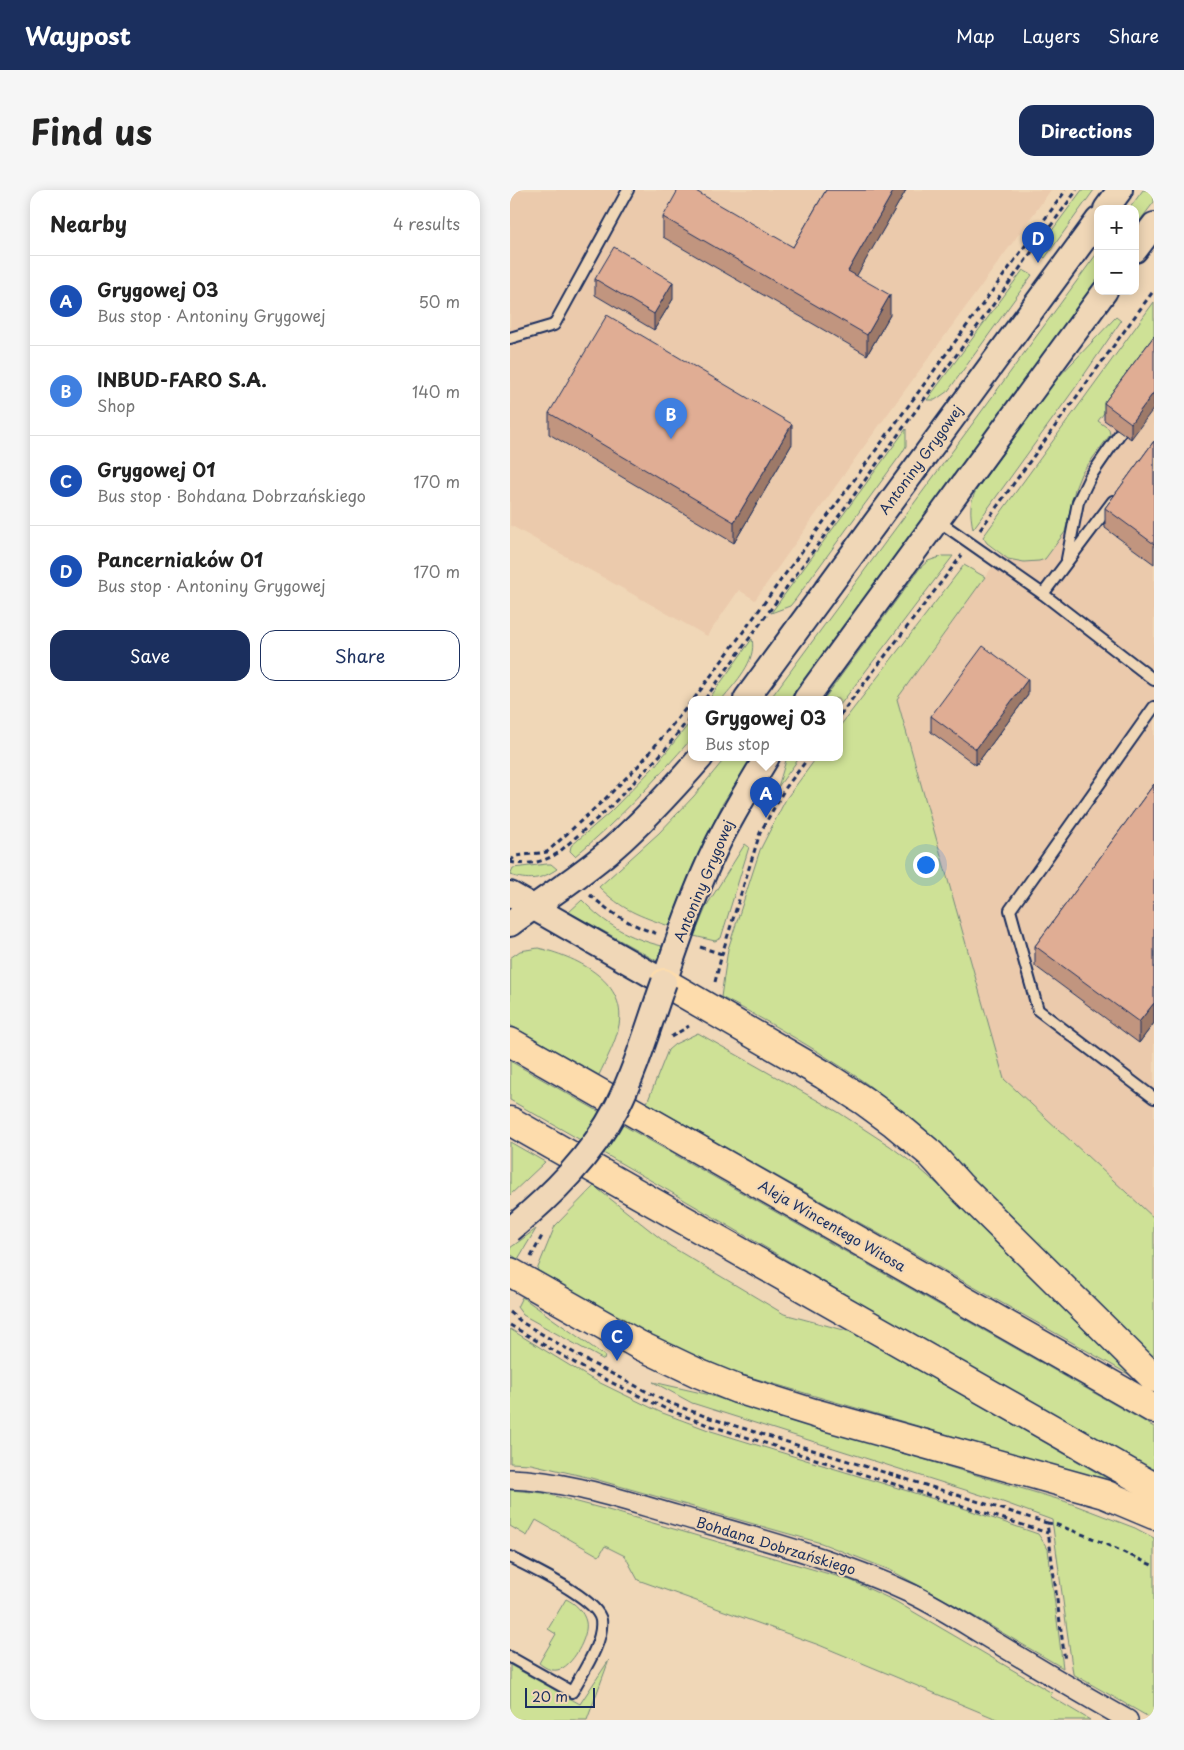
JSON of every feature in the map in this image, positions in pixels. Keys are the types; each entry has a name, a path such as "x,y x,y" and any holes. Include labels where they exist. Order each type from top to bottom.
{"main road":[{"path":"664,982 824,1075 894,1123 931,1154 959,1185 1154,1378"},
{"name":"Aleja Wincentego Witosa","path":"510,1042 1154,1409"},
{"path":"510,1121 1154,1487"},
{"path":"519,1268 653,1352 737,1389 814,1413 1104,1494 1154,1514"}],"street":[{"path":"1109,205 1120,190"},
{"name":"Antoniny Grygowej","path":"748,696 1094,225"},
{"path":"1139,245 1154,225"},
{"path":"808,696 1102,295"},
{"path":"510,924 611,849 648,816 697,761"},
{"name":"Antoniny Grygowej","path":"510,1230 561,1185 591,1148 605,1127 628,1083 691,907 714,852 735,810 765,761"},
{"path":"510,894 664,982"},
{"name":"Bohdana Dobrzańskiego","path":"510,1479 536,1480 577,1487 800,1550 867,1574 913,1595 954,1617 1070,1688 1128,1720"}],"lane":[{"path":"510,338 554,325 628,190"},
{"path":"1066,563 1078,502 1090,477 1121,432"},
{"path":"1043,594 1119,493"},
{"path":"937,520 1043,594 1154,680"},
{"path":"1154,707 1010,910 1038,1010 1154,1098"},
{"path":"510,1557 577,1594 590,1603 601,1620 600,1634 594,1650 572,1692 510,1657"}],"path":[{"path":"696,696 1066,190"},
{"path":"707,696 1077,190"},
{"path":"843,711 971,543 1154,290"},
{"path":"510,861 516,856 547,852 605,800 640,764 688,706"},
{"path":"510,861 526,864 550,859 558,853 609,808 657,759 688,720"},
{"path":"667,1042 672,1036 688,1027 703,1006 716,980 722,954 760,833 784,790 806,761"},
{"path":"590,894 610,912 625,921 666,936"},
{"path":"692,945 722,954"},
{"path":"519,1268 545,1231"},
{"path":"510,1312 523,1323 593,1364 667,1402 710,1418 1055,1524 1092,1538 1154,1566"},
{"path":"510,1325 592,1373 664,1408 705,1424 1048,1533"},
{"path":"1047,1523 1066,1670"}],"shaded area":[{"path":"510,190 1051,190 755,600 739,590 707,636 510,525"},
{"path":"1154,352 1154,1218 1004,1079 897,699 985,577"}],"green space":[{"path":"1082,190 1094,190 1045,258 1036,252"},
{"path":"1143,190 1154,190 1154,202 1139,222 1139,205 1132,205"},
{"path":"1094,257 1094,284 792,696 772,696"},
{"path":"1023,270 1032,275 948,391 935,400 927,400"},
{"path":"1154,302 1154,345 1098,421 1109,429 1110,435 1081,474 1075,489 1065,532 1045,559 1024,562 1008,559 987,543 983,537"},
{"path":"1116,317 1121,321 973,529 971,508 977,489 1051,385"},
{"path":"906,429 906,446 902,453 795,600 790,606 771,613"},
{"path":"943,556 953,556 843,701 843,696 826,696 920,568 928,561"},
{"path":"964,565 985,577 897,699 1004,1079 1154,1218 1154,1358 1082,1289 978,1183 905,1115 867,1084 820,1053 721,997 728,949 760,850 786,799 814,761 843,761 843,722"},
{"path":"752,639 751,655 739,679 725,696 711,696"},
{"path":"688,725 688,742 650,785 591,843 575,856 570,851 571,846 609,813 655,766"},
{"path":"723,761 750,761 723,803 693,865 669,926 624,907 599,887 659,833 694,796"},
{"path":"786,761 797,761 778,787"},
{"path":"745,844 749,847 721,938 715,941 694,936 707,905"},
{"path":"551,864 557,869 540,877 529,879 510,875 513,868"},
{"path":"582,900 600,917 629,935 662,946 657,961 569,912"},
{"path":"538,948 582,964 606,983 615,995 619,1009 618,1031 599,1075 510,1025 510,958 520,951"},
{"path":"698,1033 838,1112 890,1146 919,1168 960,1204 1144,1383 647,1103 668,1050 675,1044"},
{"path":"510,1061 1154,1427 1154,1472 1073,1427 510,1100"},
{"path":"510,1142 545,1162 510,1195"},
{"path":"594,1186 670,1246 784,1314 855,1333 1127,1490 1058,1467 733,1372 639,1332 537,1270 555,1226"},
{"path":"536,1229 518,1259 510,1254 510,1248"},
{"path":"522,1297 605,1356 604,1360 523,1315 517,1307"},
{"path":"510,1329 590,1378 660,1412 711,1431 960,1507 1038,1534 1048,1549 1063,1668 890,1570 821,1543 591,1478 531,1464 510,1463"},
{"path":"653,1382 706,1394 1064,1501 1135,1528 1154,1538 1154,1720 1073,1674 1052,1520 1000,1501 692,1403"},
{"path":"510,1490 543,1493 608,1510 850,1580 895,1601 1052,1693 1050,1696 1090,1720 999,1720 819,1645 638,1580 625,1556 605,1546 599,1556 536,1520 527,1536 510,1526"},
{"path":"566,1599 576,1605 581,1611 586,1622 585,1635 574,1658 563,1668 552,1670 539,1663 556,1634 548,1629"},
{"path":"609,1660 587,1720 510,1720 510,1665 580,1704"}],"building":[{"path":"678,190 694,190 793,247 826,190 894,190 848,271 890,295 867,335 663,217"},
{"path":"614,247 673,282 654,314 595,279"},
{"path":"607,315 792,424 734,522 549,413"},
{"path":"1154,336 1154,392 1131,423 1104,403"},
{"path":"1154,441 1154,544 1105,508"},
{"path":"983,646 1028,679 976,749 931,716"},
{"path":"1154,784 1154,1003 1139,1022 1035,946"}],"place":[{"name":"Pancerniaków 01","path":"1038,263"},
{"name":"INBUD-FARO S.A.","path":"671,439"},
{"name":"Grygowej 03","path":"766,818"},
{"name":"Grygowej 01","path":"617,1361"}]}
